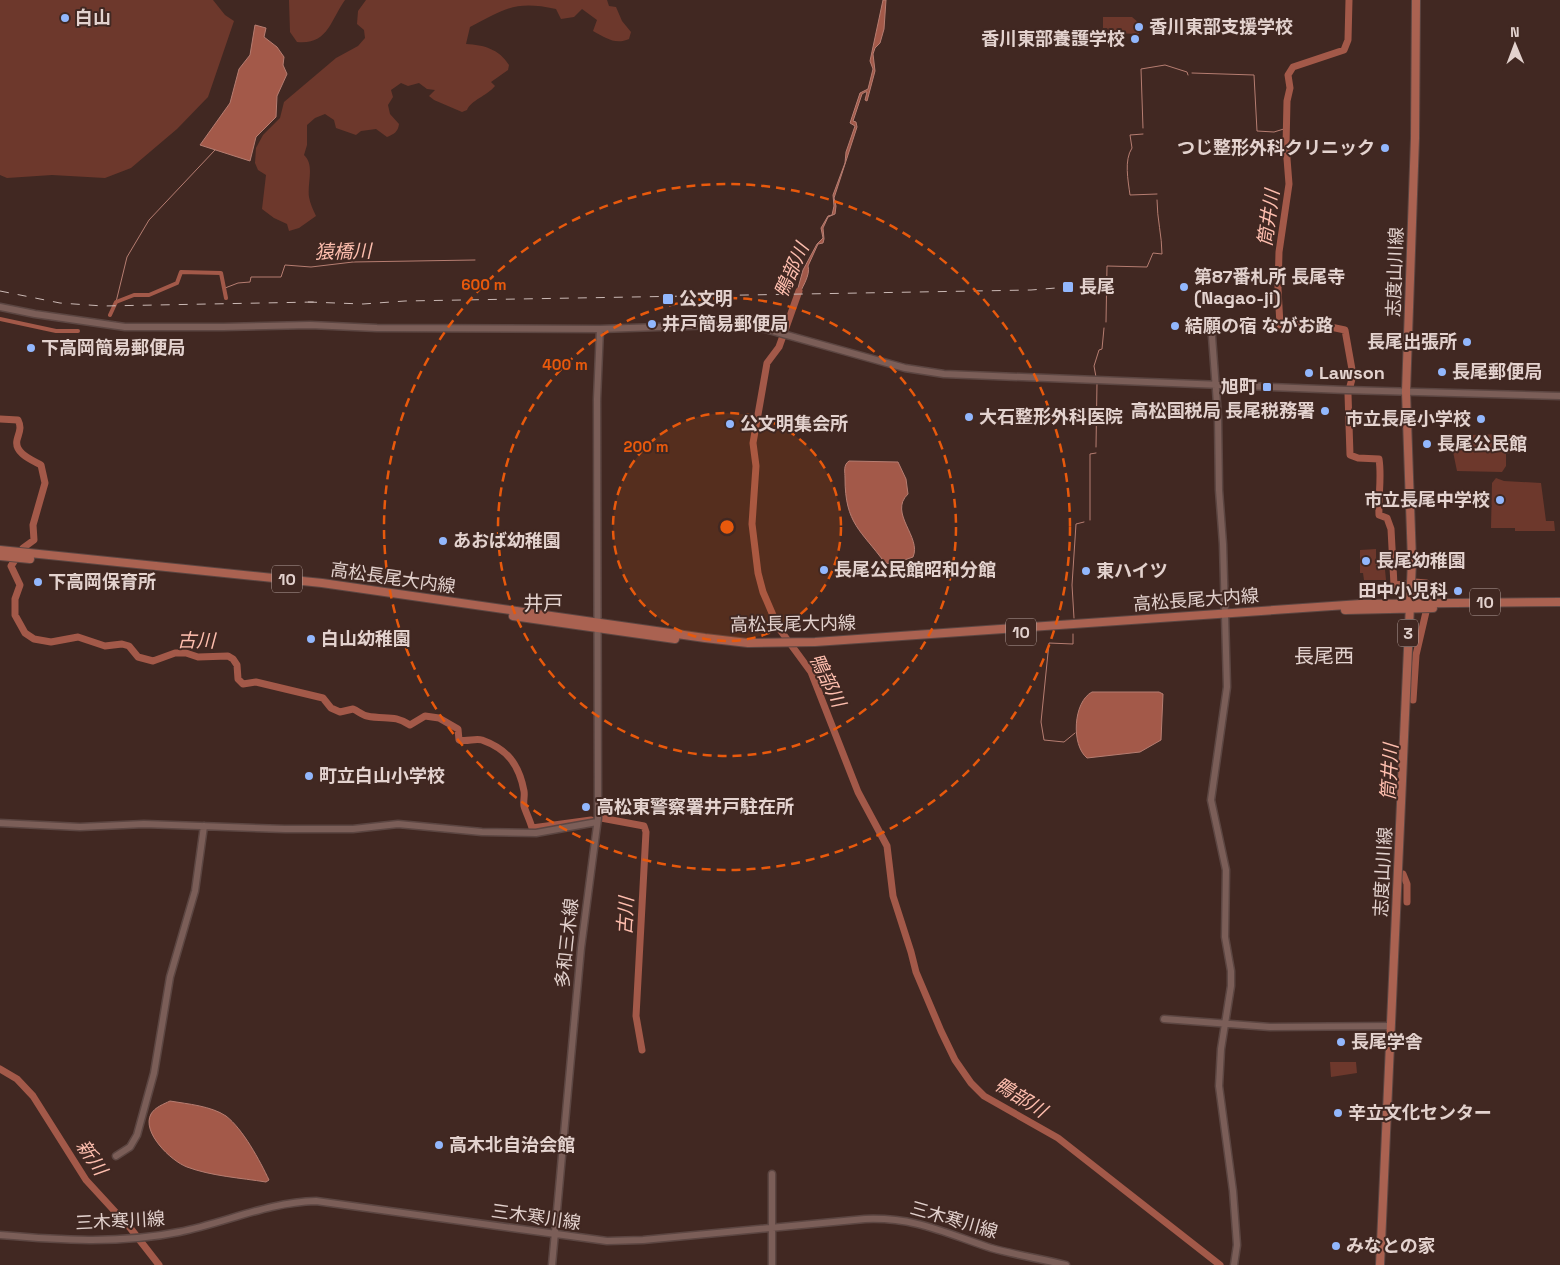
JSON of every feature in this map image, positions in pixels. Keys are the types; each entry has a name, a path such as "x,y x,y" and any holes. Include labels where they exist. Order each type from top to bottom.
{"main road":[{"name":"志度山川線","path":"1380,1265 1412,523 1406,392 1415,138 1416,0"},
{"name":"高松長尾大内線","path":"0,550 18,555 244,578 598,626 777,646 816,645 1409,605 1560,602"},
{"name":"高松長尾大内線","path":"0,556 18,555 322,583 598,626"},
{"name":"高松長尾大内線","path":"1409,605 1560,607"}],"street":[{"path":"0,314 1,307 125,327 223,328 301,325 377,328 600,329 747,324 927,372 1349,391 1560,396"},
{"path":"1211,323 1218,417 1219,490 1228,687 1211,800 1226,879 1224,928 1231,977 1219,1086 1233,1191 1237,1239 1234,1262"},
{"name":"多和三木線","path":"552,1265 581,948 597,822 597,399 600,329"},
{"path":"0,823 80,827 144,824 353,829 398,824 482,832 536,833 597,822"},
{"path":"116,1156 130,1146 137,1135 154,1072 170,977 195,891 204,826"},
{"path":"1164,1019 1270,1027 1391,1026"},
{"path":"772,1174 774,1228 772,1265"},
{"name":"三木寒川線","path":"0,1235 57,1238 158,1236 192,1229 270,1206 314,1201 349,1204 590,1240 621,1241 865,1219 900,1220 931,1226 992,1248 1066,1265"}],"shaded area":[{"path":"0,0 213,0 225,15 234,21 208,97 177,129 131,168 105,178 52,175 7,178 0,175"},
{"path":"289,0 345,0 322,36 307,42 297,42 290,32"},
{"path":"366,0 607,0 609,6 616,7 622,21 631,32 629,39 624,41 611,40 593,31 597,20 582,9 574,17 561,19 556,9 530,5 502,11 470,27 466,44 479,45 490,49 501,55 509,65 508,70 491,82 495,86 472,103 467,110 462,112 429,96 435,90 427,89 419,83 408,86 401,83 391,90 393,97 388,105 390,114 399,124 398,129 387,137 376,129 361,131 356,135 336,128 334,120 325,114 315,118 307,125 307,145 304,155 310,169 309,197 316,216 299,228 289,231 287,224 274,218 262,209 266,175 258,170 255,163 256,148 263,135 280,118 284,102 336,58 358,46 365,38 364,30 357,24 358,11"},
{"path":"883,0 886,0 884,29 880,43 875,48 873,54 875,71 867,101 865,100 867,92 865,92 862,94 853,121 856,122 857,127 834,198 835,214 828,217 823,228 824,239 823,243 818,244 808,266 809,270 805,282 797,299 795,299 803,270 817,244 823,238 821,228 828,216 832,215 834,206 833,195 845,163 846,152 855,126 850,123 860,93 868,89 873,69 870,61"},
{"path":"1103,17 1132,17 1139,23 1139,34 1110,33 1107,28 1103,28"},
{"path":"255,25 266,28 264,37 277,47 284,57 283,65 287,74 277,96 276,117 256,137 250,161 200,145 230,103 239,69 250,55"},
{"path":"1510,434 1510,453 1506,454 1506,466 1502,472 1457,471 1451,442 1470,441 1470,435"},
{"path":"849,461 898,462 906,479 908,494 903,501 902,509 903,517 915,549 913,557 893,564 885,563 856,525 851,516 846,494 845,469"},
{"path":"1496,478 1504,481 1541,483 1546,521 1554,521 1555,531 1515,531 1515,528 1491,528 1492,483"},
{"path":"1376,549 1376,559 1384,559 1386,580 1364,580 1363,573 1360,573 1360,550"},
{"path":"1092,692 1159,692 1163,694 1161,740 1140,752 1087,758 1078,744 1076,724 1081,705"},
{"path":"1330,1062 1356,1062 1357,1073 1331,1077"},
{"path":"170,1101 192,1104 226,1116 245,1137 269,1180 266,1182 206,1173 187,1167 173,1159 159,1145 150,1129 149,1121 155,1109"}],"waterway":[{"name":"筒井川","path":"1349,0 1348,40 1344,50 1293,67 1288,75 1290,88 1287,101 1286,146 1289,184 1279,252 1278,289 1280,325 1316,324 1345,330 1353,375 1348,394 1350,455 1358,458 1379,459 1379,515 1387,518 1391,529 1394,585 1405,584"},
{"path":"1143,128 1141,69 1165,65 1187,72 1188,75"},
{"path":"1192,73 1254,75 1257,131 1274,132 1287,128"},
{"path":"1143,134 1130,135 1132,148 1128,158 1127,170 1130,195 1157,194"},
{"path":"116,302 127,257 149,220 215,150"},
{"path":"1106,322 1107,266 1147,267 1153,253 1162,254 1157,200"},
{"name":"猿橋川","path":"225,288 238,283 250,282 251,277 281,277 285,265 311,267 353,262 475,260"},
{"path":"110,315 116,302 134,295 149,295 177,283 181,272 221,273 226,298"},
{"name":"鴨部川","path":"799,291 779,347 767,363 753,443 756,466 752,524 758,573 763,592 778,627 811,672 858,792 887,846 893,896 916,972 941,1031 955,1060 971,1083 984,1096 1058,1138 1220,1265"},
{"path":"0,319 56,331 78,331"},
{"path":"1096,377 1094,366 1099,350 1102,349 1104,328"},
{"path":"1096,447 1097,383"},
{"name":"古川","path":"0,419 18,420 20,428 17,440 18,449 24,456 41,465 45,483 33,525 34,540 23,548 11,566 20,585 15,599 15,615 25,633 34,639 51,642 78,637 105,646 122,644 129,646 138,657 153,661 175,653 186,653 198,657 228,656 237,665 238,679 243,684 256,682 323,698 331,708 340,712 353,709 365,715 394,718 410,725 425,716 439,718 458,729 459,740 482,740 505,753 515,765 522,781 524,806 532,828 591,820"},
{"path":"1090,520 1090,454 1096,453"},
{"path":"1074,618 1072,585 1076,524 1084,522"},
{"name":"筒井川","path":"1415,582 1426,583 1425,598"},
{"name":"筒井川","path":"1413,700 1416,655 1426,612"},
{"path":"1073,634 1073,644 1049,643 1041,722 1044,740 1064,742 1075,733"},
{"name":"古川","path":"601,818 644,826 646,832 636,1016 642,1050"},
{"name":"筒井川","path":"1403,874 1407,884 1407,902"},
{"name":"新川","path":"0,1069 17,1079 33,1096 86,1180 131,1229 159,1265"}],"railway":[{"path":"308,302 363,304 405,301 1031,290 1081,286"},
{"path":"0,291 60,303 103,306 315,302"}],"place":[{"name":"白山","path":"65,18"},
{"name":"香川東部支援学校","path":"1139,27"},
{"name":"香川東部養護学校","path":"1135,39"},
{"name":"つじ整形外科クリニック","path":"1385,148"},
{"name":"長尾","path":"1068,287"},
{"name":"第87番札所 長尾寺 (Nagao-ji)","path":"1184,287"},
{"name":"公文明","path":"668,299"},
{"name":"井戸簡易郵便局","path":"652,324"},
{"name":"結願の宿 ながお路","path":"1175,326"},
{"name":"長尾出張所","path":"1467,342"},
{"name":"下高岡簡易郵便局","path":"31,348"},
{"name":"長尾郵便局","path":"1442,372"},
{"name":"Lawson","path":"1309,373"},
{"name":"旭町","path":"1267,387"},
{"name":"高松国税局 長尾税務署","path":"1325,411"},
{"name":"大石整形外科医院","path":"969,417"},
{"name":"市立長尾小学校","path":"1481,419"},
{"name":"公文明集会所","path":"730,424"},
{"name":"長尾公民館","path":"1427,444"},
{"name":"市立長尾中学校","path":"1500,500"},
{"name":"あおば幼稚園","path":"443,541"},
{"name":"長尾幼稚園","path":"1366,561"},
{"name":"長尾公民館昭和分館","path":"824,570"},
{"name":"東ハイツ","path":"1086,571"},
{"name":"下高岡保育所","path":"38,582"},
{"name":"田中小児科","path":"1458,591"},
{"name":"白山幼稚園","path":"311,639"},
{"name":"町立白山小学校","path":"309,776"},
{"name":"高松東警察署井戸駐在所","path":"586,807"},
{"name":"長尾学舎","path":"1341,1042"},
{"name":"辛立文化センター","path":"1338,1113"},
{"name":"高木北自治会館","path":"439,1145"},
{"name":"みなとの家","path":"1336,1246"}],"district":[{"name":"井戸","path":"543,603"},
{"name":"長尾西","path":"1324,656"}]}
